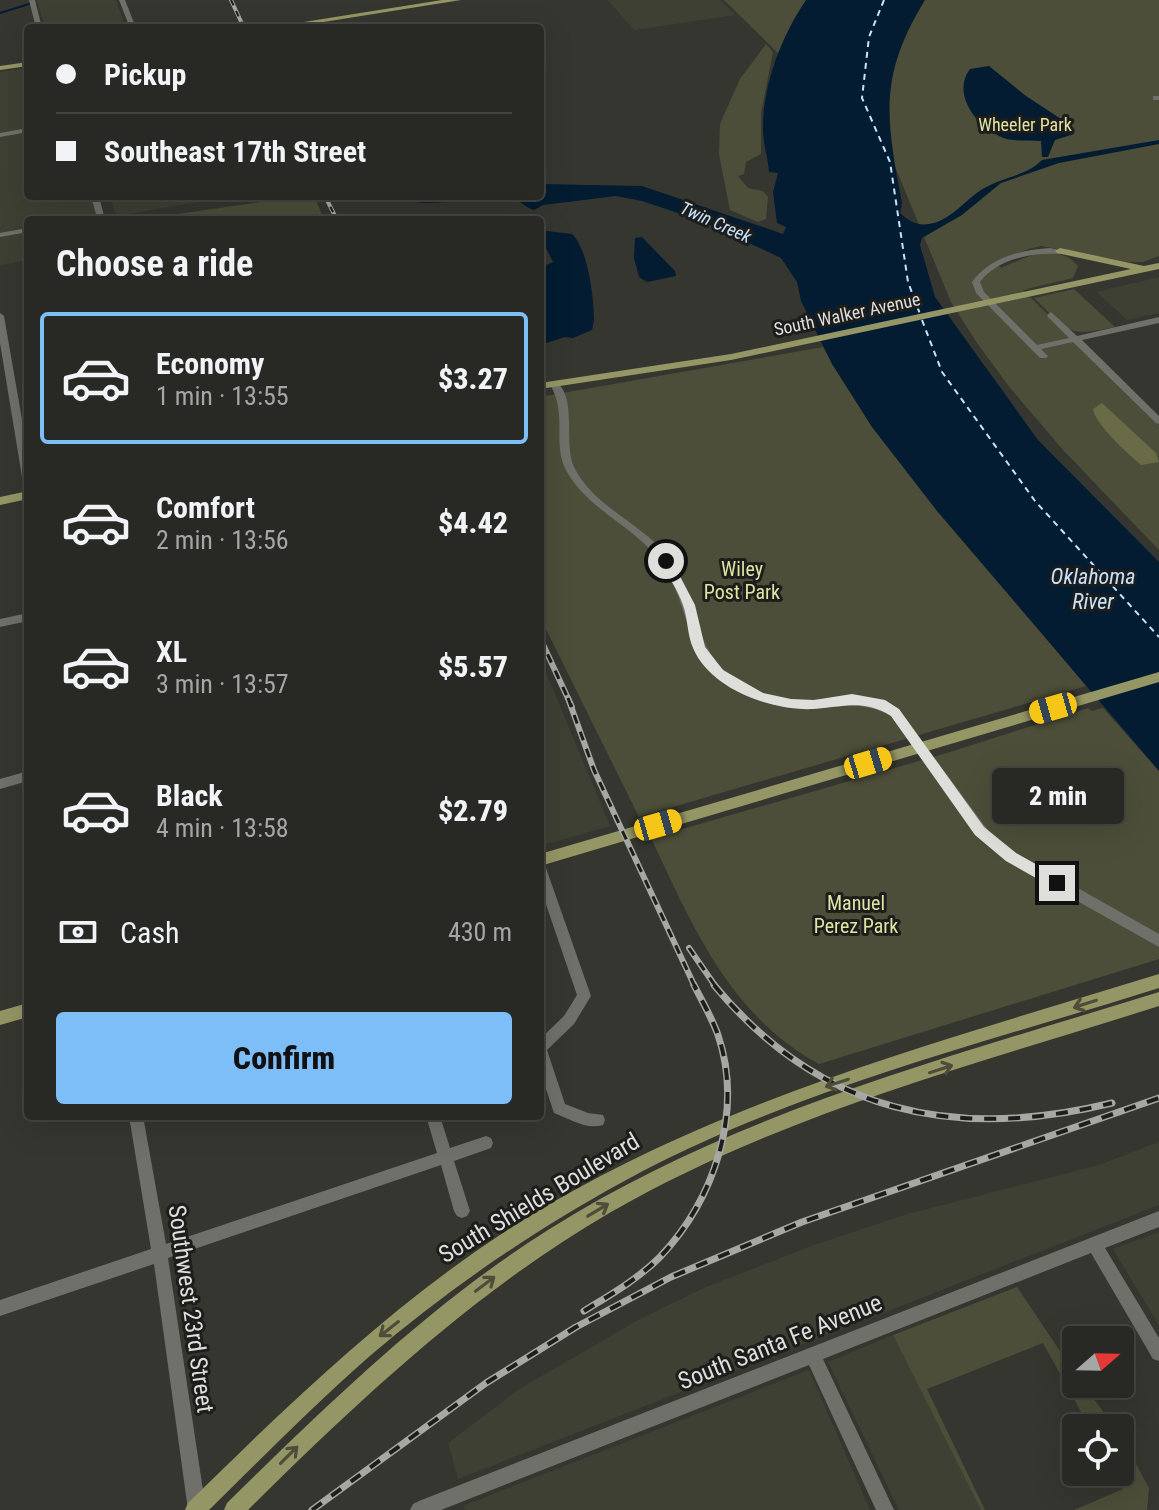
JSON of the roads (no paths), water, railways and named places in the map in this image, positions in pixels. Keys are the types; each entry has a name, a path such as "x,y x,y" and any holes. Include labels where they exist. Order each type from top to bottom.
{"main road":[{"path":"297,24 457,0"},
{"path":"0,68 24,65"},
{"path":"1060,251 1154,268"},
{"path":"1060,251 1081,266 1076,284"},
{"name":"South Walker Avenue","path":"544,385 757,351 1154,268"},
{"path":"0,501 24,496"},
{"path":"544,859 1159,677"},
{"name":"South Shields Boulevard","path":"196,1509 367,1346 432,1295 520,1234 649,1160 750,1114 1159,981"},
{"name":"South Shields Boulevard","path":"234,1510 381,1368 444,1315 532,1251 646,1184 773,1125 1159,999"},
{"path":"0,1018 24,1011"}],"street":[{"path":"32,0 38,24"},
{"path":"122,0 131,24"},
{"path":"0,135 24,131"},
{"path":"0,235 24,231"},
{"path":"1043,356 980,293 976,282 982,273 1031,251 1060,251"},
{"path":"1051,315 1159,421"},
{"path":"0,316 4,358 24,462"},
{"path":"1035,348 1159,320"},
{"path":"4,358 20,354"},
{"path":"555,384 565,402 567,418 562,439 569,469 589,495 637,531 666,561 689,605 699,648 712,667 739,687 776,701 807,704 852,698 880,703 895,713 976,827 998,848 1159,941"},
{"path":"0,623 24,618"},
{"path":"0,784 24,777"},
{"path":"544,880 584,996 569,1020 544,1045"},
{"path":"544,1061 559,1108 588,1120 598,1120"},
{"name":"Southwest 23rd Street","path":"137,1120 160,1254 196,1509"},
{"path":"434,1120 462,1211"},
{"path":"0,1308 486,1143"},
{"name":"South Santa Fe Avenue","path":"419,1510 1159,1219"},
{"path":"1094,1244 1159,1353"},
{"path":"812,1354 885,1510"}],"water":[{"name":"Oklahoma River","path":"806,0 925,0 899,52 890,98 892,146 902,203 900,213 913,222 929,224 944,219 981,190 1029,170 1042,160 1159,140 1159,144 1059,163 1001,183 962,215 922,238 920,245 935,297 1038,440 1159,562 1159,771 937,511 872,427 832,364 801,301 797,282 781,258 702,221 642,201 616,196 543,205 534,210 515,200 544,200 544,184 642,186 783,234 786,227 777,223 773,192 778,173 769,172 763,135 770,78 789,29"},
{"path":"989,66 1064,121 1074,134 1055,140 1048,157 1042,157 1041,141 1005,139 983,126 969,109 963,89 970,69"},
{"name":"Oklahoma River","path":"404,200 464,200 438,203"},
{"path":"544,230 572,234 578,241 589,274 594,320 592,330 573,338 565,337 544,344 544,266 553,262 546,248"},
{"path":"642,237 675,271 676,276 647,282 639,277 634,258 635,238"}],"waterway":[{"path":"0,13 29,4"}],"railway":[{"path":"231,0 242,24"},
{"path":"327,200 335,216"},
{"path":"544,647 569,700"},
{"path":"569,700 572,707"},
{"path":"569,700 594,770 695,987"},
{"path":"689,948 716,987"},
{"path":"714,985 755,1029 799,1063 846,1089 894,1107 945,1116 999,1119 1054,1114 1112,1103"},
{"path":"584,1311 633,1280 660,1257 696,1209 719,1154 728,1094 725,1064 716,1029 695,987"},
{"path":"312,1510 486,1383 576,1327 671,1277 802,1222 1159,1098"}],"park label":[{"name":"Wheeler Park","path":"1025,124"},
{"name":"Wiley Post Park","path":"742,580"},
{"name":"Manuel Perez Park","path":"856,914"}],"water label":[{"name":"Twin Creek","path":"716,222"}]}
